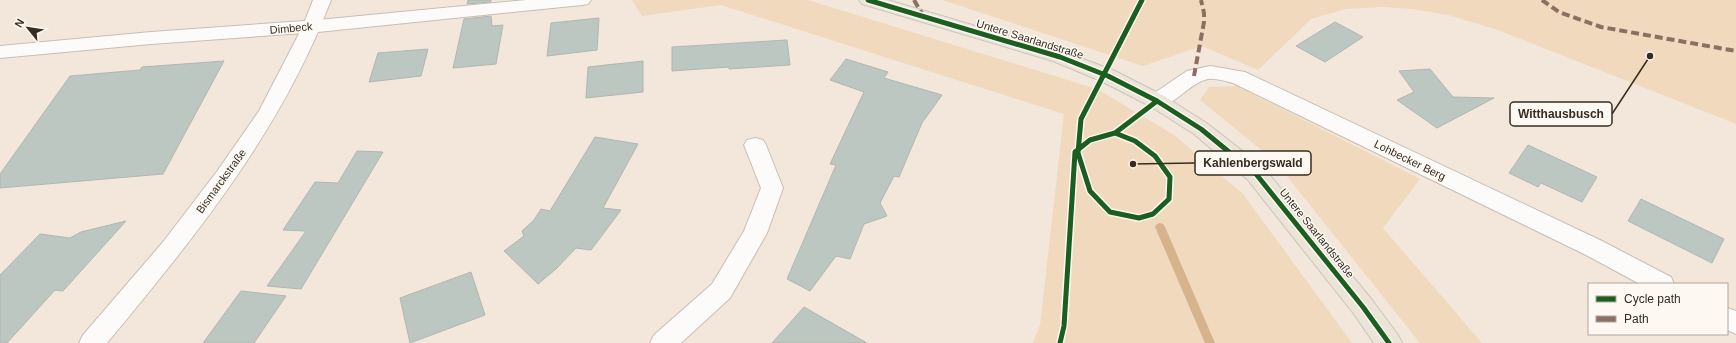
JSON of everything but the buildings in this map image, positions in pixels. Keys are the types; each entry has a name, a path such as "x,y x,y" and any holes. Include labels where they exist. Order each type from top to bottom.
{"main road":[{"name":"Untere Saarlandstraße","path":"868,0 1060,57 1108,76 1157,101 1201,129 1256,174 1363,307 1389,343"}],"street":[{"name":"Bismarckstraße","path":"92,343 171,249 226,176 268,113 312,26 322,0"},
{"name":"Dimbeck","path":"0,52 151,38 312,26 582,0"},
{"name":"Lohbecker Berg","path":"1157,101 1194,76 1210,72 1238,77 1594,248 1660,283"},
{"path":"663,343 721,291 755,233 772,188 754,145"}],"shaded area":[{"path":"632,0 808,0 1097,89 1174,135 1243,194 1352,343 1033,343 1040,325 1064,114 721,5 642,16"},
{"path":"942,0 1736,0 1736,124 1498,30 1448,15 1412,9 1382,7 1346,9 1311,19 1258,70 1202,46 1143,66"},
{"path":"1237,86 1420,179 1383,228 1482,343 1420,343 1274,160 1200,100 1209,87"}],"waterway":[{"path":"1160,227 1210,343"}],"marked path":[{"path":"914,0 924,17"},
{"path":"1194,76 1204,22 1204,13 1201,0"},
{"path":"1542,0 1559,12 1601,27 1736,51"}],"cycle path":[{"path":"868,0 1060,57 1108,76 1157,101 1201,129 1256,174 1363,307 1389,343"},
{"path":"1115,133 1135,141 1155,156 1170,177 1169,199 1153,214 1139,218 1110,212 1090,191 1078,153 1081,119 1142,0"},
{"path":"1060,343 1064,326 1075,152 1090,140 1115,133 1157,101"}],"place":[{"name":"Witthausbusch","path":"1650,56"},
{"name":"Kahlenbergswald","path":"1133,164"}]}
